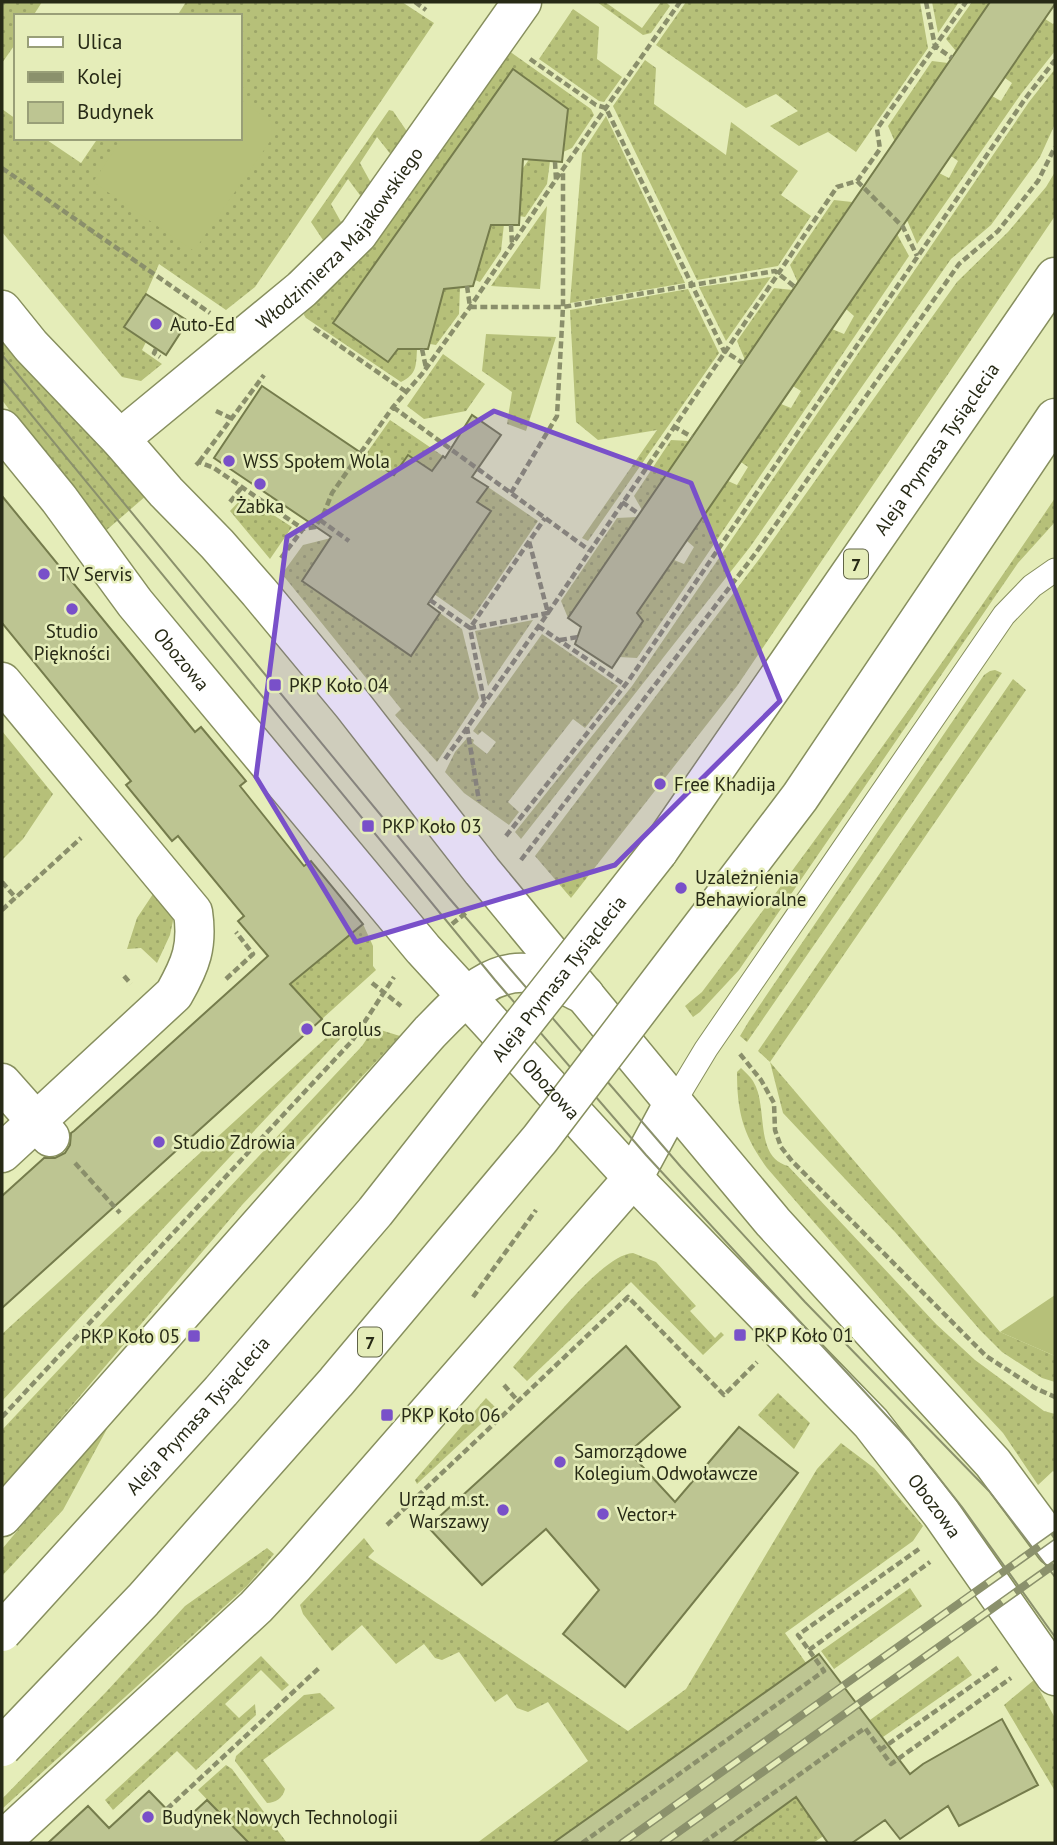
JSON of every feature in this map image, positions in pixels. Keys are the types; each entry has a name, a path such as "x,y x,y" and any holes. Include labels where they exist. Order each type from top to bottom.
{"main road":[{"name":"Włodzimierza Majakowskiego","path":"120,439 281,306 358,234 522,2"},
{"name":"Aleja Prymasa Tysiąclecia","path":"2,1632 221,1391 375,1212 658,852 1055,277"},
{"path":"2,310 31,346 259,592 496,888 773,1222 993,1463 1055,1547"},
{"name":"7","path":"2,1747 143,1601 336,1382 540,1139 800,797 1055,418"},
{"name":"Obozowa","path":"2,429 59,499 135,603 423,950 634,1178 871,1423 941,1513 1055,1676"},
{"path":"2,682 193,912 196,934 190,966 174,994 52,1138 2,1153"},
{"path":"2,1517 411,1053 465,997 482,985 522,972 538,974 586,995"},
{"path":"2,1083 52,1138"},
{"path":"2,1841 256,1607 634,1178 674,1102"}],"lane":[{"path":"674,1102 683,1084 1004,615 1032,586 1055,570"}],"path":[{"path":"415,2 426,10"},
{"path":"199,462 214,468 303,529 315,527 332,493 393,407 426,368 470,307 680,2"},
{"path":"926,2 935,46 952,58"},
{"path":"444,760 548,613 779,274 835,186 857,181 880,149 877,129 966,2"},
{"path":"499,37 596,105 606,108 724,351 743,363"},
{"path":"502,841 625,685 1025,99 1055,60"},
{"path":"522,860 755,554 959,264 998,231 1038,181 1055,147"},
{"path":"555,162 556,181"},
{"path":"2,168 217,317"},
{"path":"511,493 557,416 563,307 563,169"},
{"path":"857,181 903,227 917,256"},
{"path":"510,225 512,245"},
{"path":"470,307 563,307 775,271 795,287"},
{"path":"467,286 470,307"},
{"path":"281,306 405,391"},
{"path":"422,349 426,368"},
{"path":"193,467 233,419 270,365"},
{"path":"393,407 589,550"},
{"path":"673,426 692,437"},
{"path":"622,502 639,514"},
{"path":"470,628 545,518"},
{"path":"320,520 349,541"},
{"path":"280,560 303,529"},
{"path":"529,541 548,613"},
{"path":"430,600 470,628 484,702"},
{"path":"470,628 548,613"},
{"path":"538,626 625,685"},
{"path":"559,640 578,636"},
{"path":"467,726 480,804"},
{"path":"2,910 111,811"},
{"path":"512,850 530,869"},
{"path":"2,882 16,898"},
{"path":"2,1417 352,1041 404,965 496,888"},
{"path":"216,988 253,954 228,923"},
{"path":"372,983 409,1013"},
{"path":"719,1032 761,1080 774,1103 775,1130 781,1147 792,1161 986,1356 1035,1388 1055,1397"},
{"path":"52,1138 120,1213"},
{"path":"484,1280 540,1205"},
{"path":"386,1526 628,1297 724,1395 753,1367"},
{"path":"496,1377 518,1401"},
{"path":"809,1650 939,1556"},
{"path":"582,1843 824,1671 798,1635 896,1566"},
{"path":"880,1749 1011,1659"},
{"path":"167,1809 319,1668"},
{"path":"703,1843 865,1728 891,1764 988,1695"}],"highlighted area":[{"path":"494,411 691,483 780,701 615,865 356,942 256,777 287,537"}],"green space":[{"path":"2,2 42,2 34,14 14,14 14,46 2,63"},
{"path":"186,2 402,2 434,23 255,287 226,310 159,264 146,294 124,327 146,342 142,350 162,364 141,381 122,377 2,232 2,109 14,118 14,140 47,140 81,163 97,140 242,140 242,14 178,14"},
{"path":"597,2 605,2 642,28 661,2 670,6 651,33 643,35"},
{"path":"686,2 920,2 928,48 856,152 828,132 799,146 770,126 798,111 776,94 746,108 656,45"},
{"path":"932,2 959,2 938,33"},
{"path":"972,2 990,2 956,51 946,39"},
{"path":"573,9 599,27 597,59 622,77 604,102 539,59"},
{"path":"1045,19 1053,24 1055,22 1055,51 1021,94 917,244 907,220 939,173 949,178 958,161 951,156 992,96 1001,101 1012,83 1005,78"},
{"path":"509,51 591,109 594,115 572,148 563,152 565,134 550,129 566,107 513,69 334,322 388,362 406,337 417,349 415,369 401,382 306,318 305,308"},
{"path":"645,60 656,68 654,104 726,155 731,122 798,171 781,195 811,216 778,266 697,280 613,106"},
{"path":"932,61 948,63 895,142 888,126"},
{"path":"1055,69 1055,124 1040,157 991,225 951,259 750,547 521,839 515,832 632,686 1029,102"},
{"path":"242,101 280,127 194,251 93,182 122,140 242,140"},
{"path":"389,110 393,111 409,139 392,156 377,137 360,163 371,183 362,198 348,179 331,204 341,222 323,240 311,222"},
{"path":"606,116 685,283 570,303 582,153"},
{"path":"537,148 550,161 547,184 525,217 519,216 507,191"},
{"path":"1055,172 1055,216 737,686 571,898 535,856 760,558 957,282 1008,232 1046,187"},
{"path":"834,200 852,202 798,283 790,265"},
{"path":"547,206 540,289 491,286"},
{"path":"495,209 504,224 501,251 480,282 475,280"},
{"path":"897,234 909,256 637,658 619,657 643,621 637,613 674,560 684,564 694,547 687,541 728,481 737,485 748,467 741,462 781,404 791,408 801,391 793,386 832,329 844,334 854,316 846,309"},
{"path":"450,273 460,287 459,314 436,345 430,344 435,323 419,318"},
{"path":"771,277 726,341 699,287"},
{"path":"774,288 793,290 745,360 737,341"},
{"path":"688,289 719,353 588,541 582,538 657,430 598,440 576,422 570,310"},
{"path":"2,333 99,446 147,495 102,534 2,400"},
{"path":"486,334 556,337 526,431 507,424 512,392 482,371"},
{"path":"443,354 485,384 466,411 424,419 407,406"},
{"path":"390,420 443,456 432,471 408,455 354,534 340,491"},
{"path":"671,440 689,441 642,510 634,496"},
{"path":"488,487 538,521 471,620 434,594 477,502"},
{"path":"244,496 292,527 270,559 230,511"},
{"path":"1055,498 1055,522 1018,563 739,970 693,1017 685,1006 702,992 838,809"},
{"path":"637,517 568,618 561,601 617,518"},
{"path":"331,538 302,582 411,656 440,613 462,629 479,698 437,762 395,715 401,709 385,689 379,694 282,574 303,545"},
{"path":"533,620 488,686 475,631"},
{"path":"542,634 618,686 585,728 573,719 508,802 519,812 509,825 464,793 445,772 455,752 468,737 487,754 496,742 482,731 478,735 473,731"},
{"path":"995,670 1002,673 747,1042 740,1036 749,1021 984,675"},
{"path":"1013,679 1026,690 770,1062 758,1051"},
{"path":"2,731 53,794 23,839 2,860"},
{"path":"159,885 175,911 170,935 157,963 141,948 127,949 137,918"},
{"path":"363,924 373,946 373,966 376,970 322,1019 290,984"},
{"path":"354,1024 2,1401 2,1334 340,1025"},
{"path":"374,1028 400,1036 242,1205 2,1488 2,1430 362,1046"},
{"path":"770,1062 1000,1332 1055,1356 1055,1382 1042,1378 1002,1352 895,1232 783,1113"},
{"path":"741,1068 752,1079 758,1091 766,1141 777,1161 788,1166 936,1324 975,1360 1044,1411 1055,1414 1055,1473 1053,1471 1038,1485 1003,1433 909,1332 767,1168 752,1145 743,1123 737,1086 737,1072"},
{"path":"633,1253 656,1262 696,1306 690,1311 715,1338 721,1332 724,1335 703,1355 631,1282 527,1381 513,1367 587,1283 619,1257"},
{"path":"1055,1295 1055,1356 1000,1332"},
{"path":"778,1393 810,1423 794,1449 758,1415"},
{"path":"486,1398 497,1409 417,1484 415,1480"},
{"path":"114,1416 63,1510 2,1576 2,1549"},
{"path":"841,1443 874,1468 923,1526 913,1541 785,1633 806,1663 553,1843 477,1843 588,1761 548,1702 528,1712 517,1708 507,1694 495,1702 459,1652 442,1660 435,1658 424,1644 396,1664 362,1625 332,1651 303,1614 300,1605 364,1538 374,1551 368,1557 628,1731 686,1689 817,1469"},
{"path":"267,1548 274,1554 247,1586 2,1809 2,1799 185,1606"},
{"path":"910,1588 922,1606 834,1669 821,1651"},
{"path":"261,1656 289,1685 282,1691 261,1670 225,1704 239,1718 255,1704 256,1715 196,1770 177,1751 113,1810 105,1800"},
{"path":"958,1656 972,1675 883,1737 870,1720"},
{"path":"1034,1680 1055,1718 1055,1791 1004,1705"},
{"path":"320,1693 335,1708 263,1760 285,1789 278,1799 267,1803 235,1761 236,1756 304,1695"},
{"path":"866,1748 872,1804 813,1843 732,1843"},
{"path":"226,1765 232,1769 287,1843 248,1843 198,1790"}],"building":[{"path":"990,2 1055,4 637,613 643,621 612,668 575,644 581,627 568,618"},
{"path":"513,69 568,109 562,162 523,159 519,225 491,225 473,286 444,289 428,349 398,349 388,362 333,323"},
{"name":"Auto-Ed","path":"146,294 188,321 166,355 124,327"},
{"path":"262,386 394,475 408,455 432,471 443,456 445,458 472,415 501,435 472,477 488,487 477,502 491,511 428,604 440,613 411,656 302,581 331,537 214,458"},
{"path":"2,496 195,732 201,727 246,781 240,786 304,866 311,861 363,924 290,984 322,1019 2,1308 2,1196 44,1158 55,1158 65,1153 70,1145 71,1133 268,956 238,921 244,916 178,836 172,841 126,785 131,781 2,623"},
{"name":"Vector+","path":"626,1346 680,1407 629,1452 675,1502 739,1427 798,1473 625,1687 563,1634 599,1590 546,1529 482,1585 428,1527"},
{"path":"819,1654 910,1774 1002,1719 1038,1785 959,1826 948,1806 900,1839 885,1820 852,1843 828,1843 796,1797 732,1843 553,1843"},
{"name":"Budynek Nowych Technologii","path":"149,1791 181,1824 207,1800 249,1843 48,1843 88,1806 109,1828"}],"tram line":[{"path":"2,355 449,898 681,1167 805,1302 989,1491 1055,1577"},
{"path":"2,379 495,980 646,1155 909,1440 962,1507 1055,1637"}],"railway":[{"path":"622,1843 1055,1535"},
{"path":"663,1843 1055,1564"}],"place":[{"name":"Auto-Ed","path":"156,324"},
{"name":"WSS Społem Wola","path":"229,461"},
{"name":"Żabka","path":"260,484"},
{"name":"TV Servis","path":"44,574"},
{"name":"Studio Piękności","path":"72,609"},
{"name":"PKP Koło 04","path":"275,685"},
{"name":"Free Khadija","path":"660,784"},
{"name":"PKP Koło 03","path":"368,826"},
{"name":"Uzależnienia Behawioralne","path":"681,888"},
{"name":"Carolus","path":"307,1029"},
{"name":"Studio Zdrowia","path":"159,1142"},
{"name":"PKP Koło 01","path":"740,1335"},
{"name":"PKP Koło 05","path":"194,1336"},
{"name":"PKP Koło 06","path":"387,1415"},
{"name":"Samorządowe Kolegium Odwoławcze","path":"560,1462"},
{"name":"Urząd m.st. Warszawy","path":"503,1510"},
{"name":"Vector+","path":"603,1514"},
{"name":"Budynek Nowych Technologii","path":"148,1817"}]}
